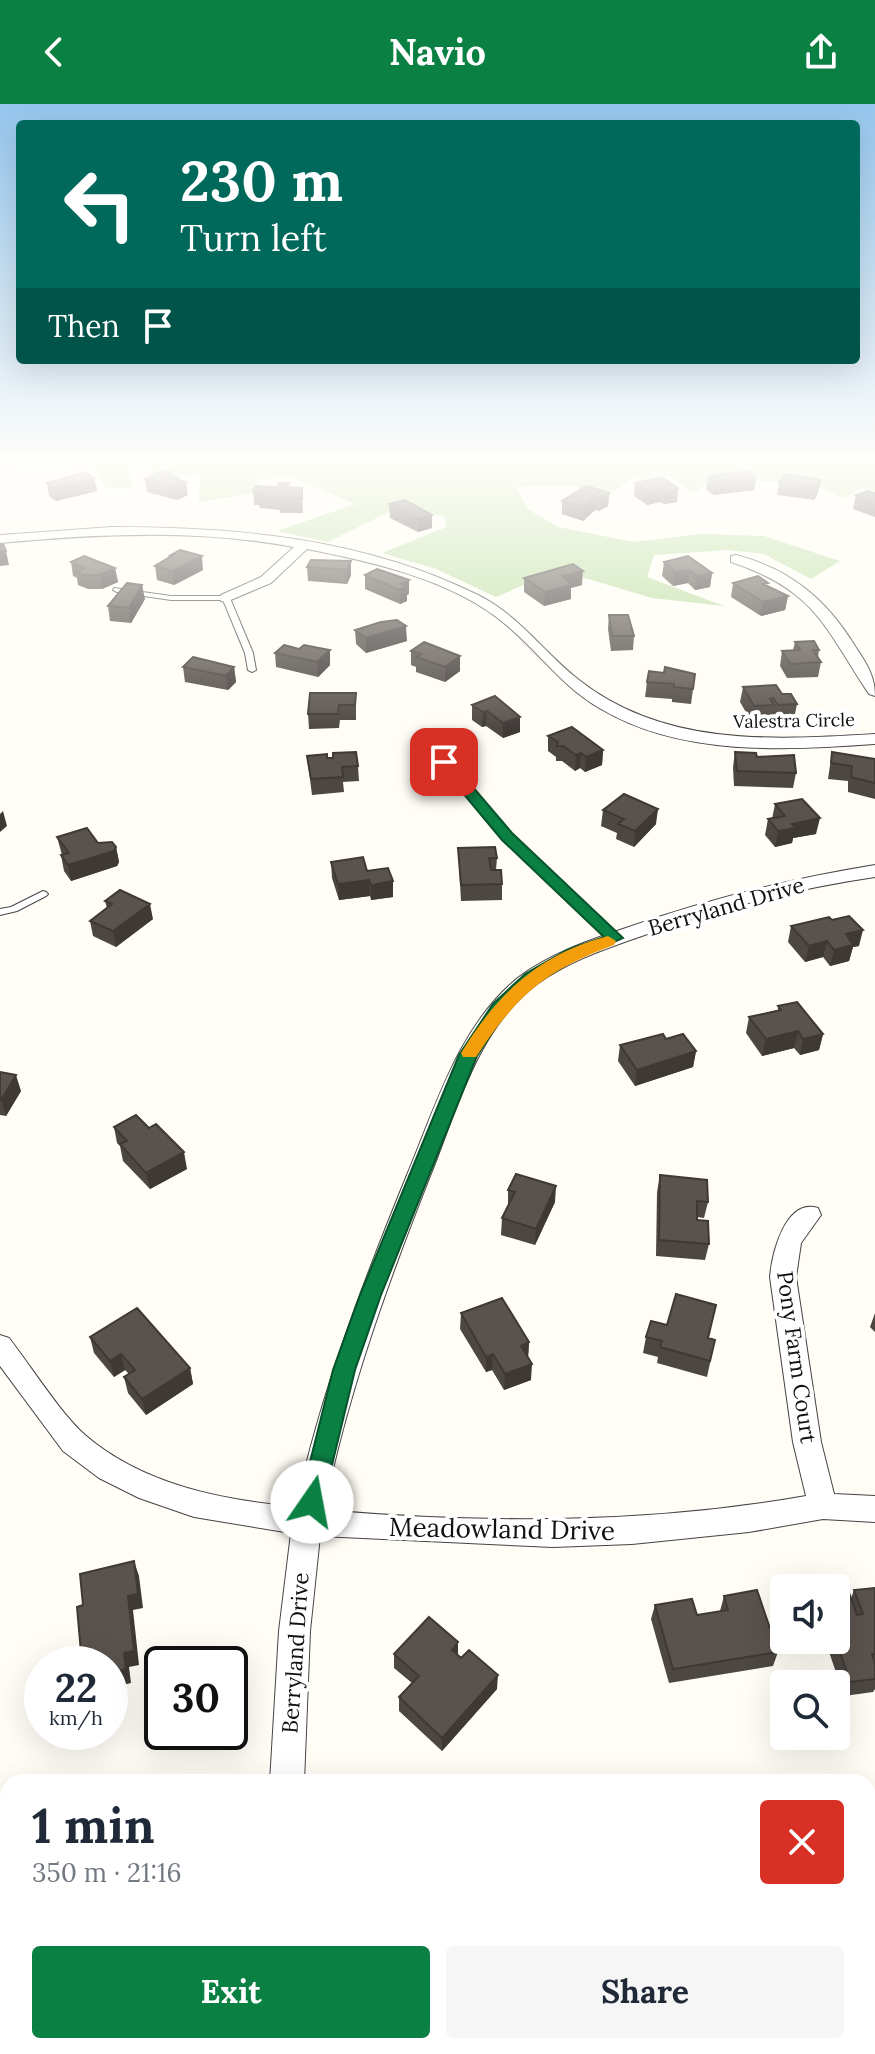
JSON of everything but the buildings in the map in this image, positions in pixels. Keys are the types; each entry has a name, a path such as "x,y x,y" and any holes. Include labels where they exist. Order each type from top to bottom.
{"street":[{"path":"226,598 266,580 299,550"},
{"name":"Valestra Circle","path":"322,550 387,564 477,600 512,622 576,685 608,705 658,727 736,743 796,744 875,739"},
{"path":"736,559 774,571 802,587 827,614 869,671 875,691"},
{"name":"Berryland Drive","path":"287,1774 295,1631 308,1522 344,1370 370,1295 468,1055 499,1008 531,978 573,954 657,923 776,890 875,871"},
{"name":"Pony Farm Court","path":"809,1215 792,1232 784,1253 783,1277 807,1442 823,1506"},
{"name":"Meadowland Drive","path":"0,1346 60,1428 109,1469 149,1489 194,1504 308,1522 569,1533 632,1531 749,1519 823,1506 875,1509"}],"lane":[{"path":"117,590 147,597 186,600 226,598 249,653 252,670"},
{"path":"444,762 507,837 615,938"},
{"path":"0,912 14,909 43,894"}],"green space":[{"path":"389,550 728,550 654,555 647,577 724,606 652,598 558,570 496,597 436,569 382,553"},
{"path":"728,550 807,550 840,561 811,579 764,554"}],"slow traffic":[{"path":"469,1053 499,1008 531,978 558,961 608,941"}],"route":[{"path":"312,1502 344,1370 370,1295 468,1055 499,1008 531,978 558,961 615,938 507,837 444,762"}]}
